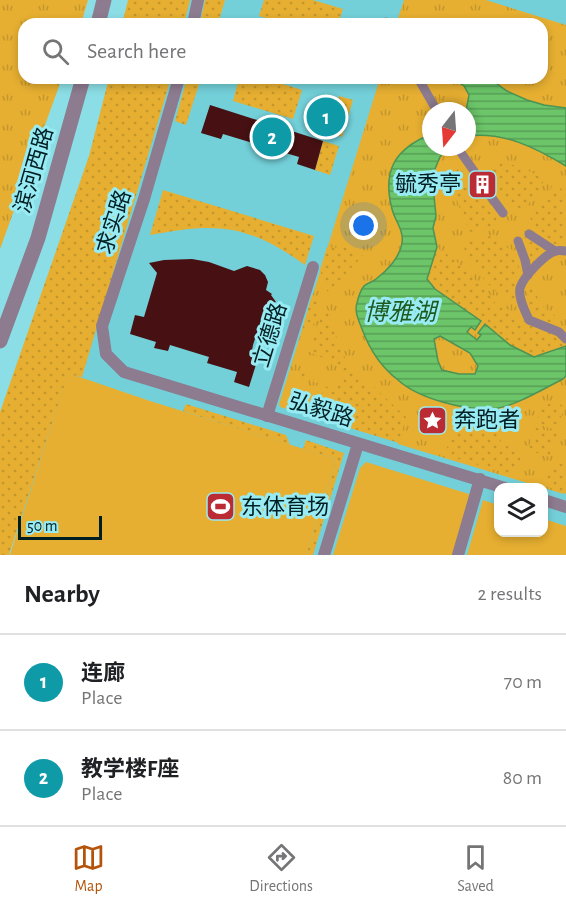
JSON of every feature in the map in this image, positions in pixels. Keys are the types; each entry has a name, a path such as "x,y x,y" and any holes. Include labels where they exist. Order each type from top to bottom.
{"street":[{"path":"100,18 104,0"},
{"path":"194,18 198,0"},
{"name":"滨河西路","path":"0,341 38,238 81,84"},
{"name":"求实路","path":"124,372 106,354 102,326 144,199 177,84"},
{"path":"421,84 432,102"},
{"path":"463,156 476,174"},
{"path":"489,194 503,213"},
{"path":"529,234 555,250 566,251"},
{"path":"518,241 528,275"},
{"path":"555,250 540,261 528,275 520,287 521,301 529,320 562,336"},
{"name":"立德路","path":"267,416 313,267"},
{"name":"弘毅路","path":"124,372 494,484"},
{"path":"324,555 358,444"},
{"path":"458,555 480,479"},
{"path":"548,502 566,507"}],"shaded area":[{"path":"174,0 566,0 566,555 10,555 152,84 548,84 548,18 170,18"}],"green space":[{"path":"0,0 88,0 83,18 18,18 18,84 60,84 0,249"},
{"path":"128,0 190,0 186,18 124,18"},
{"path":"205,0 225,0 220,18 201,18"},
{"path":"264,0 313,0 343,9 340,18 266,18 259,16"},
{"path":"404,0 486,0 544,18 398,18"},
{"path":"548,19 566,25 566,493 548,489 548,483 527,483 280,407 279,404 378,84 548,84"},
{"path":"107,84 169,84 82,377 68,374 9,555 0,555 0,412 89,156"},
{"path":"185,84 199,84 186,125 175,121"},
{"path":"237,84 283,84 302,90 293,119 233,101"},
{"path":"339,96 353,100 342,137 328,132"},
{"path":"323,141 339,146 330,175 315,170"},
{"path":"496,161 521,167 544,179 539,193 523,209 506,204 499,193 493,179"},
{"path":"470,183 474,193 485,196 497,216 494,227 470,232 456,197 461,189"},
{"path":"554,184 566,192 566,246 550,243 535,235 530,216"},
{"path":"163,190 314,236 305,265 266,241 231,230 194,228 150,235"},
{"path":"494,234 503,246 516,251 520,261 516,307 491,287 464,257 465,241 483,239"},
{"path":"527,235 547,252 533,261 522,240"},
{"path":"350,245 363,256 346,273 332,293 327,291 320,270 327,247 340,248"},
{"path":"437,247 456,261 496,301 481,321 435,289 427,279"},
{"path":"533,277 537,277 538,299 555,315 553,321 544,324 535,318 527,303 530,299 527,288 532,287"},
{"path":"312,295 319,298 319,308 316,320 308,332 302,330"},
{"path":"499,303 522,319 558,335 566,346 534,357 510,345 485,324"},
{"path":"324,309 328,310 337,341 347,362 406,417 399,443 308,415 312,401 294,395 296,388 308,392 307,395 313,397 315,394 321,395 323,391 317,389 318,383 299,377 301,372 312,375 311,379 330,389 339,386 343,380 345,374 339,365 307,351 308,347 322,352 323,347 313,343 315,335 312,333"},
{"name":"东体育场","path":"68,373 336,459 306,555 10,555"},
{"path":"551,402 565,406 556,430 536,424 540,410"},
{"path":"186,404 286,435 290,445 183,411"},
{"path":"504,427 500,444 523,451 515,476 445,455 452,430 484,433"},
{"path":"535,427 557,434 549,457 528,450"},
{"path":"306,440 344,453 313,555 306,555 336,459 303,449"},
{"path":"552,460 566,464 566,493 548,487 548,483 545,483"},
{"path":"366,462 469,494 471,501 455,555 333,555 360,468"},
{"path":"483,500 494,504 494,537 548,537 548,520 566,526 566,555 467,555"}],"water":[{"path":"461,84 497,84 527,100 566,108 566,166 519,142 493,136 476,135 476,102 468,102 469,95"},
{"name":"博雅湖","path":"422,138 422,156 441,156 432,176 436,216 433,228 437,247 427,279 435,289 481,321 475,330 471,327 467,332 477,340 481,335 478,333 485,324 510,345 534,357 566,346 566,376 563,379 501,408 468,408 430,398 407,387 392,375 376,357 358,319 356,306 365,285 389,268 401,248 402,234 393,213 389,183 394,162 408,147","holes":["440,336 470,353 478,366 475,374 459,374 442,370 434,339"]}],"building":[{"path":"210,105 323,141 315,170 297,164 299,157 223,134 221,139 201,133"},
{"path":"192,259 234,271 247,266 260,270 265,275 268,282 266,290 272,294 276,302 266,305 253,345 251,356 258,358 249,387 234,382 237,372 207,363 209,357 170,345 168,351 154,348 156,342 130,334 135,315 144,317 157,273 149,263"}],"place":[{"name":"连廊","path":"326,117"},
{"name":"教学楼F座","path":"272,137"},
{"name":"毓秀亭","path":"482,184"},
{"name":"奔跑者","path":"433,420"},
{"name":"东体育场","path":"220,507"}]}
